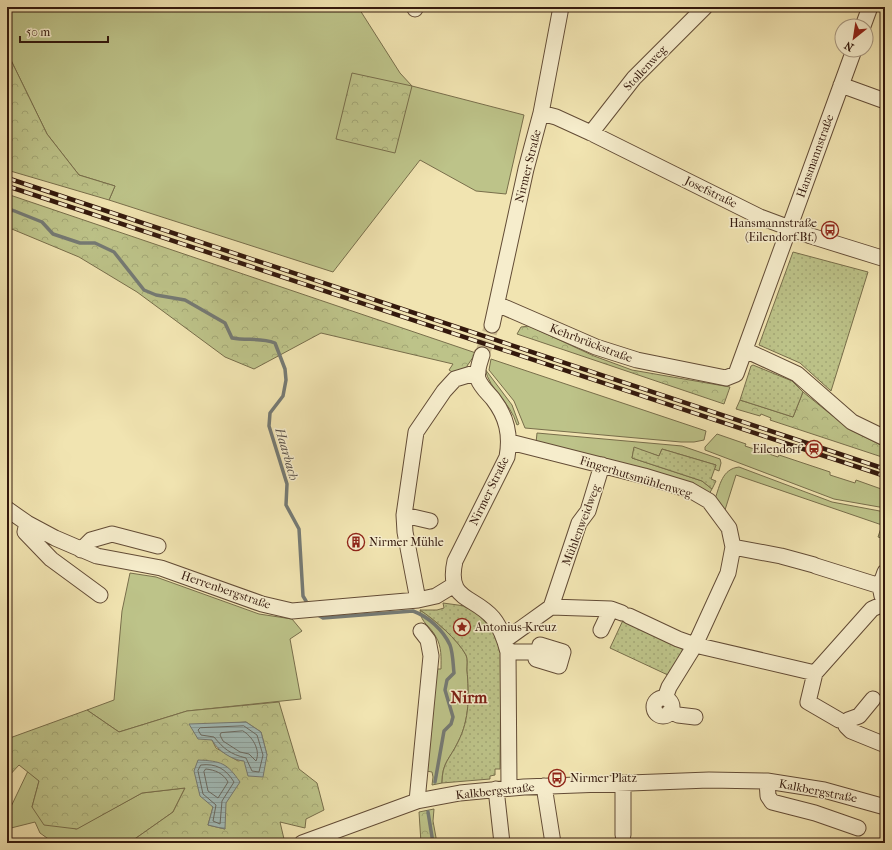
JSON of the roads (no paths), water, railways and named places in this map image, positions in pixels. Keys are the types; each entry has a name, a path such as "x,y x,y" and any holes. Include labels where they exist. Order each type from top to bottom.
{"street":[{"name":"Nirmer Straße","path":"492,325 526,169 541,113 562,7"},
{"name":"Stollenweg","path":"590,133 634,78 705,7"},
{"path":"866,18 870,7"},
{"name":"Hansmannstraße","path":"736,374 851,58"},
{"path":"841,85 885,101"},
{"name":"Josefstraße","path":"541,113 556,117 590,133 760,217 788,228 885,259"},
{"name":"Kehrbrückstraße","path":"497,304 596,347 637,360 726,378 736,374"},
{"path":"745,350 796,374 852,422 885,438"},
{"path":"418,600 405,532 404,515 416,432 444,391 455,380 478,372 482,355"},
{"name":"Nirmer Straße","path":"454,586 452,575 455,561 507,457 510,442 505,420 494,401 483,388 478,379 478,372"},
{"name":"Fingerhutsmühlenweg","path":"510,442 602,465 690,490 709,501 729,528 733,547 728,573 696,645 669,687 668,705 678,715 695,717"},
{"name":"Mühlenweidweg","path":"552,607 579,523 588,511 602,465"},
{"name":"Herrenbergstraße","path":"7,509 27,523 97,556 160,568 262,604 292,611 418,600 436,596 454,586"},
{"path":"404,515 430,521"},
{"path":"27,523 25,532 51,559 100,595"},
{"path":"82,550 91,540 112,534 158,546"},
{"path":"733,547 781,556 880,586"},
{"path":"883,744 851,731 844,722 808,702 815,673 872,609 884,605 880,586 885,572"},
{"path":"454,586 460,594 493,618 507,646 502,789 502,843"},
{"path":"507,646 552,607 621,613 678,639 696,645 815,673"},
{"path":"601,630 621,613"},
{"path":"417,801 430,656 428,640 421,631"},
{"path":"507,646 538,652"},
{"path":"844,722 859,716 873,699"},
{"name":"Kalkbergstraße","path":"302,843 329,838 417,801 502,789 544,786 709,780 767,781 824,790 885,807"},
{"path":"767,781 768,796 772,802 815,813 858,828"},
{"path":"623,783 623,835"},
{"path":"544,786 553,843"}],"water":[{"path":"246,722 261,732 267,755 263,777 248,776 244,761 235,759 226,754 218,748 212,740 198,739 189,724"},
{"path":"198,760 212,761 223,764 240,782 226,803 225,829 208,825 213,807 200,796 194,771"}],"waterway":[{"name":"Haarbach","path":"7,208 42,222 53,234 80,243 95,243 114,252 144,290 156,295 185,300 225,323 232,338 264,340 275,343 285,369 286,380 283,396 270,413 269,426 287,484 286,505 299,529 303,596 306,601"},
{"name":"Haarbach","path":"318,615 323,618 413,611 430,620 444,634 450,645 453,659 454,673 447,680 445,690 453,717 451,724 444,731 435,782"},
{"name":"Haarbach","path":"428,812 433,843"}],"tunnel":[{"path":"482,355 492,325"}],"railway":[{"path":"7,178 885,469"},
{"path":"7,186 885,476"}],"place":[{"name":"Hansmannstraße (Eilendorf Bf.)","path":"830,230"},
{"name":"Eilendorf","path":"814,449"},
{"name":"Nirmer Mühle","path":"356,542"},
{"name":"Antonius-Kreuz","path":"462,627"},
{"name":"Nirmer Platz","path":"557,778"}],"district":[{"name":"Nirm","path":"469,697"}]}
